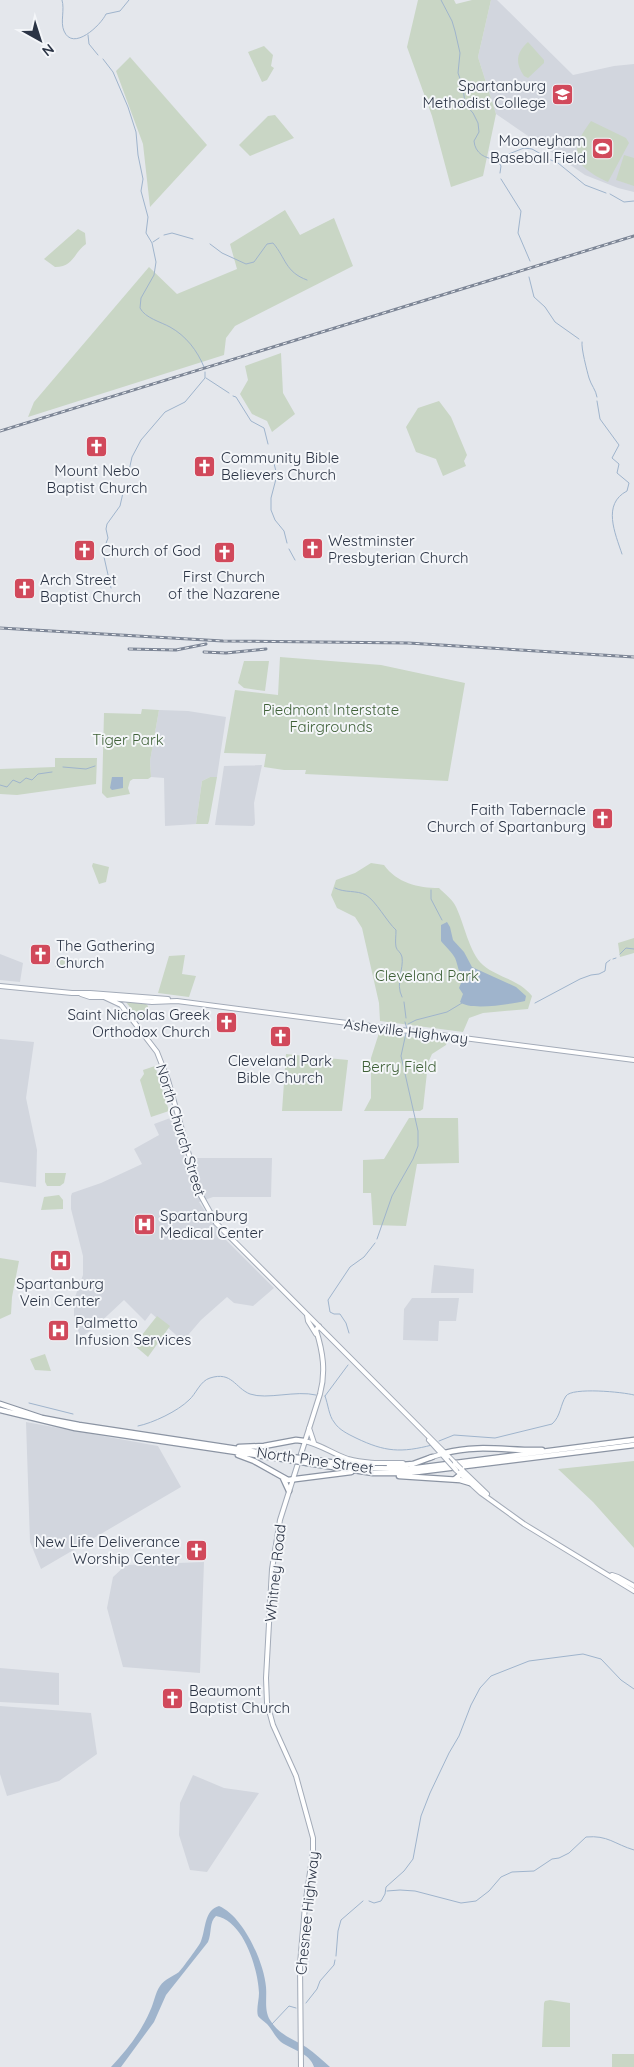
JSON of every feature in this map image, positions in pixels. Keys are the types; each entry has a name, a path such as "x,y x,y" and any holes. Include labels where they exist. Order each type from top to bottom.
{"highway":[{"name":"North Pine Street","path":"0,1404 34,1416 220,1448"},
{"name":"North Pine Street","path":"0,1410 75,1428 291,1458 360,1471 385,1473 420,1472 609,1448 634,1447"},
{"path":"220,1448 256,1447 296,1440 304,1441"},
{"name":"North Pine Street","path":"307,1461 376,1468 410,1469 634,1440"},
{"path":"443,1454 480,1447 561,1450"},
{"path":"220,1448 254,1461 283,1478 293,1479 360,1471"},
{"path":"376,1468 406,1465 433,1457"},
{"path":"454,1479 458,1468"},
{"path":"385,1473 411,1477 454,1479 470,1484"},
{"path":"283,1478 289,1491"}],"main road":[{"name":"North Church Street","path":"0,986 82,994 90,997 104,996 126,1010 157,1052 168,1080 200,1194 213,1218 230,1239 326,1333 443,1454"},
{"name":"Asheville Highway","path":"104,996 152,1002 178,1002 634,1060"},
{"path":"307,1314 308,1321 319,1339 326,1333"},
{"name":"Whitney Road","path":"266,1678 273,1561 280,1520 323,1378 323,1360 316,1330 319,1326"},
{"path":"309,1427 314,1443"},
{"name":"North Church Street","path":"421,1430 436,1448 458,1468"},
{"path":"304,1441 314,1443 347,1459 361,1462 405,1463 443,1454"},
{"path":"433,1457 436,1448"},
{"path":"458,1468 470,1484 524,1524 634,1591"},
{"path":"458,1468 492,1500"},
{"path":"610,1575 618,1577 634,1586"},
{"name":"Chesnee Highway","path":"266,1678 267,1703 272,1722 296,1776 313,1838 300,1964 301,2067"}],"shaded area":[{"name":"Spartanburg Methodist College","path":"491,0 497,0 573,75 614,66 634,64 634,192 585,175 496,114 478,57"},
{"path":"159,710 188,711 226,717 217,777 210,777 202,781 196,824 165,826 164,778 151,777 150,761"},
{"path":"262,765 254,803 255,824 253,826 215,825 224,766"},
{"path":"0,954 23,963 20,982 0,980"},
{"path":"0,1039 34,1042 26,1098 37,1150 36,1187 0,1182"},
{"name":"Spartanburg Medical Center","path":"173,1117 185,1158 272,1158 271,1197 213,1197 199,1202 221,1235 274,1288 253,1306 234,1303 227,1297 201,1320 183,1341 151,1313 145,1321 124,1300 93,1329 81,1337 74,1321 74,1309 75,1297 83,1275 83,1256 71,1209 72,1193 101,1183 142,1164 134,1149 159,1135 154,1124"},
{"path":"434,1265 474,1269 473,1293 431,1293"},
{"path":"412,1298 459,1298 456,1321 439,1321 438,1341 403,1340 404,1309"},
{"path":"26,1422 158,1446 181,1487 41,1569 30,1542"},
{"path":"204,1562 200,1673 123,1667 107,1608 113,1577 126,1565"},
{"path":"0,1668 59,1673 59,1705 0,1702"},
{"path":"0,1706 91,1713 97,1754 59,1781 7,1796 0,1774"},
{"path":"193,1775 224,1788 259,1793 207,1872 190,1870 179,1835 180,1803"}],"green space":[{"path":"418,0 454,0 456,4 472,0 491,0 478,57 496,114 483,176 451,187 432,116 407,47"},
{"path":"528,42 544,60 544,63 528,78 524,76 519,67 518,58 521,50"},
{"path":"264,46 273,55 271,66 274,68 267,80 262,82 248,52"},
{"path":"130,57 207,145 150,207 143,144 116,71"},
{"path":"275,115 294,138 250,156 239,145 268,116"},
{"name":"Mooneyham Baseball Field","path":"591,121 626,138 629,143 608,182 588,170 581,164 578,158 579,142"},
{"path":"624,155 634,158 634,186 616,180"},
{"path":"285,210 300,235 334,218 353,266 235,326 226,338 224,355 28,417 34,402 149,267 177,294 237,269 230,244"},
{"path":"78,229 85,233 86,244 70,262 66,265 55,267 44,259"},
{"path":"281,353 283,393 295,414 272,432 267,421 252,414 240,394 248,380 245,366"},
{"path":"439,401 451,417 467,455 464,461 466,466 443,476 436,459 416,452 406,427 418,408"},
{"name":"Piedmont Interstate Fairgrounds","path":"280,657 381,665 465,683 448,781 305,774 306,770 284,770 264,767 266,754 224,753 235,690 278,695"},
{"path":"244,661 269,661 265,691 244,688 238,683"},
{"name":"Tiger Park","path":"142,709 159,710 150,761 151,777 130,781 128,788 130,794 107,798 102,793 104,713 141,714"},
{"path":"55,758 97,758 96,784 17,795 0,794 0,769 55,767"},
{"path":"210,777 217,777 209,821 208,824 196,824 202,781"},
{"path":"93,863 109,867 106,882 99,884 92,866"},
{"name":"Cleveland Park","path":"371,863 384,865 395,876 408,883 423,887 439,888 448,896 455,905 470,945 478,960 495,973 527,990 532,996 528,1009 483,1013 469,1018 463,1032 380,1021 379,1003 362,928 355,917 337,908 331,895 336,880 355,873"},
{"path":"634,938 634,953 620,957 618,943"},
{"path":"185,955 182,974 196,976 189,997 158,993 169,956"},
{"path":"57,957 80,960 79,966 55,967"},
{"path":"126,1002 146,1004 148,1006 145,1016 139,1019"},
{"name":"Berry Field","path":"379,1033 447,1042 446,1045 432,1054 428,1063 423,1109 420,1111 364,1111 371,1098 371,1058"},
{"path":"286,1054 348,1060 342,1111 282,1111"},
{"path":"155,1066 169,1111 151,1117 140,1080 144,1074 143,1070"},
{"path":"409,1118 458,1118 459,1163 417,1164 406,1226 373,1225 371,1193 363,1193 363,1160 384,1159"},
{"path":"45,1173 66,1173 64,1183 60,1186 47,1186"},
{"path":"59,1195 63,1200 63,1209 41,1210 44,1197"},
{"path":"0,1258 19,1261 12,1297 11,1314 0,1319"},
{"path":"157,1316 170,1326 148,1357 134,1345"},
{"path":"45,1354 51,1371 35,1370 30,1359"},
{"path":"634,1461 634,1548 593,1502 558,1469"},
{"path":"550,2000 570,2003 570,2047 542,2047 544,2003"},
{"path":"612,2054 634,2054 634,2067 612,2067"}],"water":[{"path":"112,777 123,777 123,788 112,790 110,788"},
{"path":"447,922 453,940 464,952 472,967 516,987 526,996 525,1001 481,1006 465,1005 460,1002 463,994 459,988 463,978 455,958 441,941 441,925"},
{"path":"219,1906 236,1919 244,1929 257,1953 266,1987 266,2008 270,2020 282,2033 309,2049 330,2067 314,2067 309,2058 281,2042 269,2026 258,2016 258,1983 248,1947 234,1927 226,1920 216,1916 212,1921 208,1942 166,1995 154,2022 121,2067 111,2067 138,2033 160,1986 179,1972 197,1947 201,1941 208,1916 214,1908"}],"waterway":[{"path":"62,0 64,31 68,37 74,39 80,38 93,30 106,14 120,11 129,0"},
{"path":"441,0 455,31 460,53 458,73 463,87 465,104 473,113 478,123 479,132 474,141 476,149 481,155 492,159 524,148 532,149 541,154"},
{"path":"88,35 89,44 98,55"},
{"path":"103,59 113,72 136,132 143,179 141,191 148,217 146,233 152,243 156,262 154,275 141,298 140,308 149,317 170,327 186,339 204,367"},
{"path":"546,158 558,163 585,185 606,193"},
{"path":"497,160 501,166 500,173"},
{"path":"501,179 521,211 518,233 530,261"},
{"path":"610,194 624,202 634,201"},
{"path":"164,235 172,233 193,239"},
{"path":"153,242 159,238"},
{"path":"210,244 222,253 246,264 254,262 267,244 273,243 290,269 307,280"},
{"path":"529,277 534,297 545,307 555,322 579,339"},
{"path":"582,342 588,375 597,397"},
{"path":"128,475 132,457 141,440 165,412 185,402 205,378 205,372"},
{"path":"206,378 229,393"},
{"path":"233,396 236,397 251,421 264,428 268,444"},
{"path":"597,401 600,419 619,445 612,458 619,464 617,473 629,483 627,491 615,503 612,519 622,554"},
{"path":"272,456 277,475 271,498 271,510 275,520 284,531 287,543"},
{"path":"105,546 108,538 107,524 120,506 125,484"},
{"path":"289,549 295,560"},
{"path":"104,557 111,588"},
{"path":"63,767 86,769 95,766"},
{"path":"0,785 7,787 13,780 20,783 26,778 32,780 38,774 52,772"},
{"path":"335,888 366,895 374,902 396,930 396,947 402,957 399,981 402,997"},
{"path":"431,890 431,899 442,920"},
{"path":"620,954 626,948 634,949"},
{"path":"535,1003 580,979 605,971 606,963 610,960"},
{"path":"404,1002 406,1018"},
{"path":"408,1024 447,1012 462,1003"},
{"path":"405,1022 407,1029"},
{"path":"377,1239 392,1196 413,1159 418,1146 418,1131 401,1056 406,1033"},
{"path":"349,1333 346,1323 340,1314 330,1312 328,1300 350,1267 364,1257 375,1243"},
{"path":"325,1396 348,1365"},
{"path":"138,1426 172,1412 192,1397 203,1382 217,1376 228,1378 245,1391 257,1396 316,1395"},
{"path":"439,1441 454,1435 495,1438 552,1424 557,1418 566,1396 570,1393 598,1391 634,1395"},
{"path":"325,1396 331,1417 336,1425 344,1432 356,1438 393,1450 432,1445"},
{"path":"29,1403 73,1414"},
{"path":"369,1901 374,1903 381,1901 386,1887 404,1871 413,1859 421,1816 430,1793 459,1736 471,1705 480,1688 491,1676 529,1661 583,1654 601,1659 621,1680 634,1689"},
{"path":"387,1891 415,1891 461,1903 476,1901 489,1891 501,1877 512,1872 534,1871 552,1859 569,1853 586,1837 600,1837 634,1850"},
{"path":"336,1956 341,1920 363,1901"},
{"path":"306,2003 317,1989 320,1981 334,1965 335,1960"},
{"path":"272,2024 289,2006 296,2008"}],"railway":[{"path":"0,431 634,236"},
{"path":"0,628 223,641 408,643 634,657"},
{"path":"129,649 176,650 206,644"},
{"path":"204,652 226,653 266,649"}],"place":[{"name":"Spartanburg Methodist College","path":"562,94"},
{"name":"Mooneyham Baseball Field","path":"602,149"},
{"name":"Mount Nebo Baptist Church","path":"97,447"},
{"name":"Community Bible Believers Church","path":"205,466"},
{"name":"Westminster Presbyterian Church","path":"312,549"},
{"name":"Church of God","path":"85,550"},
{"name":"First Church of the Nazarene","path":"224,553"},
{"name":"Arch Street Baptist Church","path":"24,588"},
{"name":"Faith Tabernacle Church of Spartanburg","path":"602,818"},
{"name":"The Gathering Church","path":"40,954"},
{"name":"Saint Nicholas Greek Orthodox Church","path":"226,1023"},
{"name":"Cleveland Park Bible Church","path":"280,1037"},
{"name":"Spartanburg Medical Center","path":"144,1224"},
{"name":"Spartanburg Vein Center","path":"60,1260"},
{"name":"Palmetto Infusion Services","path":"59,1331"},
{"name":"New Life Deliverance Worship Center","path":"196,1550"},
{"name":"Beaumont Baptist Church","path":"173,1699"}]}
